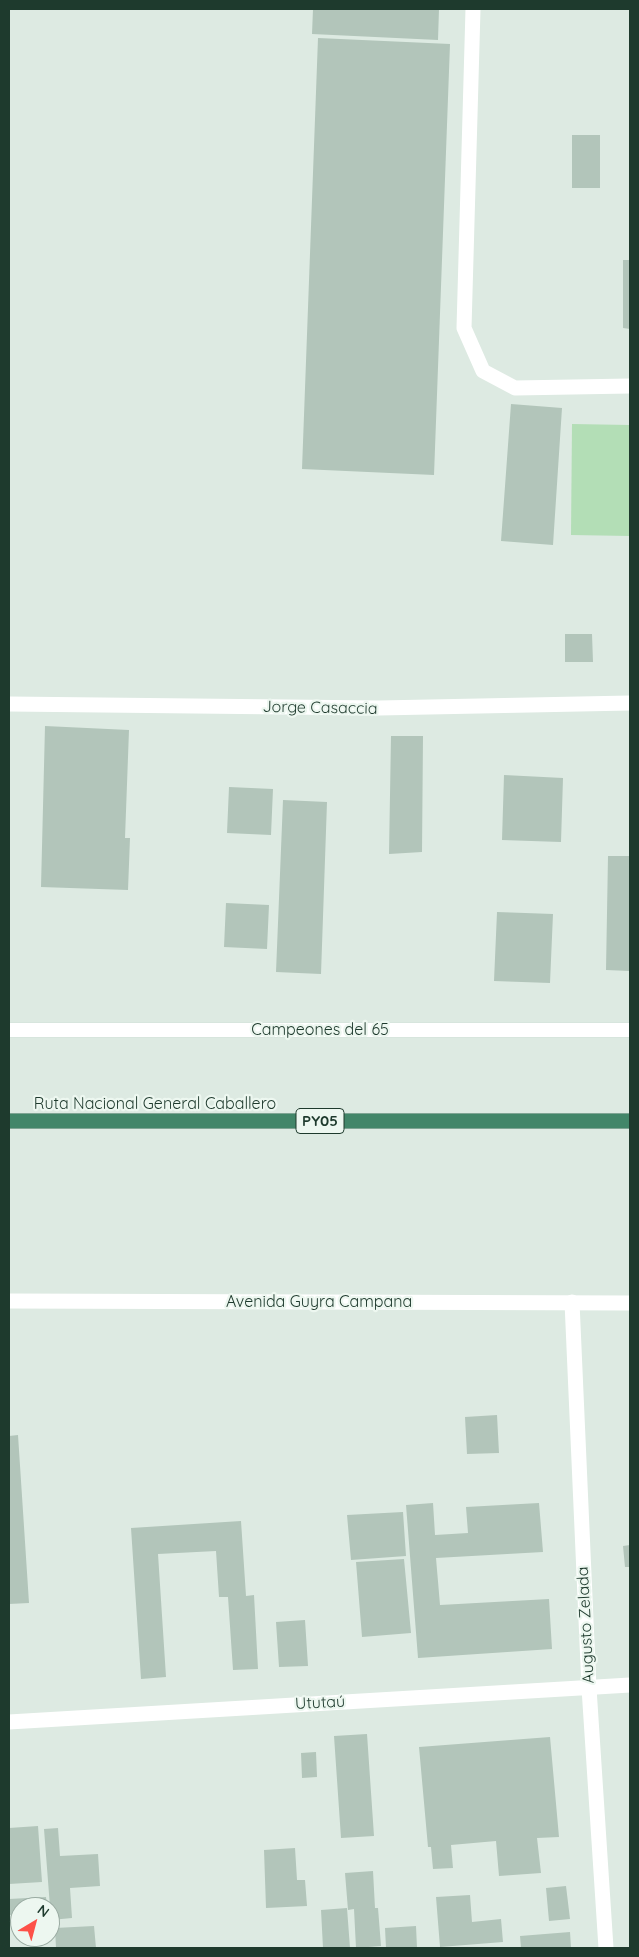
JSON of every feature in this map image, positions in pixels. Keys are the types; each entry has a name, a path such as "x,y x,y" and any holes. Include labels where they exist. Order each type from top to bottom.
{"highway":[{"name":"Ruta Nacional General Caballero","path":"9,1121 630,1121"}],"street":[{"path":"473,9 464,328 483,372 515,388 630,386"},
{"name":"Jorge Casaccia","path":"9,704 379,708 630,703"},
{"name":"Campeones del 65","path":"9,1030 630,1030"},
{"name":"Avenida Guyra Campana","path":"9,1300 630,1303"},
{"name":"Augusto Zelada","path":"572,1302 589,1688 606,1948"},
{"name":"Ututaú","path":"9,1722 630,1685"}],"green space":[{"path":"572,424 630,425 630,536 571,535"}],"building":[{"path":"313,9 439,9 438,40 312,34"},
{"path":"318,38 450,44 434,475 302,469"},
{"path":"572,135 600,135 600,188 572,188"},
{"path":"623,260 630,260 630,329 623,328"},
{"path":"511,404 562,408 553,545 501,541"},
{"path":"565,634 592,634 593,662 565,662"},
{"path":"45,726 129,730 125,838 130,838 128,890 41,887"},
{"path":"391,736 423,736 422,852 389,854"},
{"path":"504,775 563,778 561,842 502,840"},
{"path":"229,787 273,789 271,835 227,833"},
{"path":"283,800 327,802 321,974 276,972"},
{"path":"608,856 630,856 630,971 606,970"},
{"path":"226,903 269,905 267,949 224,947"},
{"path":"497,912 553,914 550,983 494,981"},
{"path":"497,1415 499,1453 467,1454 465,1417"},
{"path":"18,1435 29,1603 9,1604 9,1436"},
{"path":"433,1503 435,1535 468,1533 466,1507 539,1503 543,1552 436,1558 440,1605 549,1599 552,1649 418,1658 406,1505"},
{"path":"403,1512 406,1556 351,1560 347,1515"},
{"path":"241,1521 246,1596 254,1595 258,1669 233,1670 228,1597 219,1597 216,1551 158,1554 166,1677 141,1679 131,1528"},
{"path":"630,1545 630,1567 625,1567 623,1546"},
{"path":"404,1559 411,1633 362,1637 356,1562"},
{"path":"305,1620 308,1666 279,1667 276,1622"},
{"path":"367,1734 374,1836 341,1838 334,1736"},
{"path":"550,1737 559,1837 537,1838 541,1873 499,1876 496,1841 451,1845 453,1868 433,1869 431,1847 428,1847 419,1747"},
{"path":"316,1752 317,1777 302,1778 301,1753"},
{"path":"38,1826 42,1882 9,1884 9,1828"},
{"path":"58,1828 60,1856 98,1854 100,1886 70,1888 72,1918 60,1919 60,1897 49,1897 44,1829"},
{"path":"295,1848 297,1880 305,1880 307,1906 266,1908 264,1850"},
{"path":"373,1871 375,1908 378,1908 381,1946 356,1948 354,1909 348,1910 345,1873"},
{"path":"566,1886 570,1919 549,1921 546,1888"},
{"path":"470,1895 472,1922 501,1919 503,1942 440,1947 436,1897"},
{"path":"347,1908 350,1948 323,1948 321,1910"},
{"path":"94,1926 96,1948 56,1948 60,1947 60,1928"},
{"path":"416,1926 417,1948 386,1948 385,1928"},
{"path":"570,1932 571,1948 521,1948 520,1936"}]}
